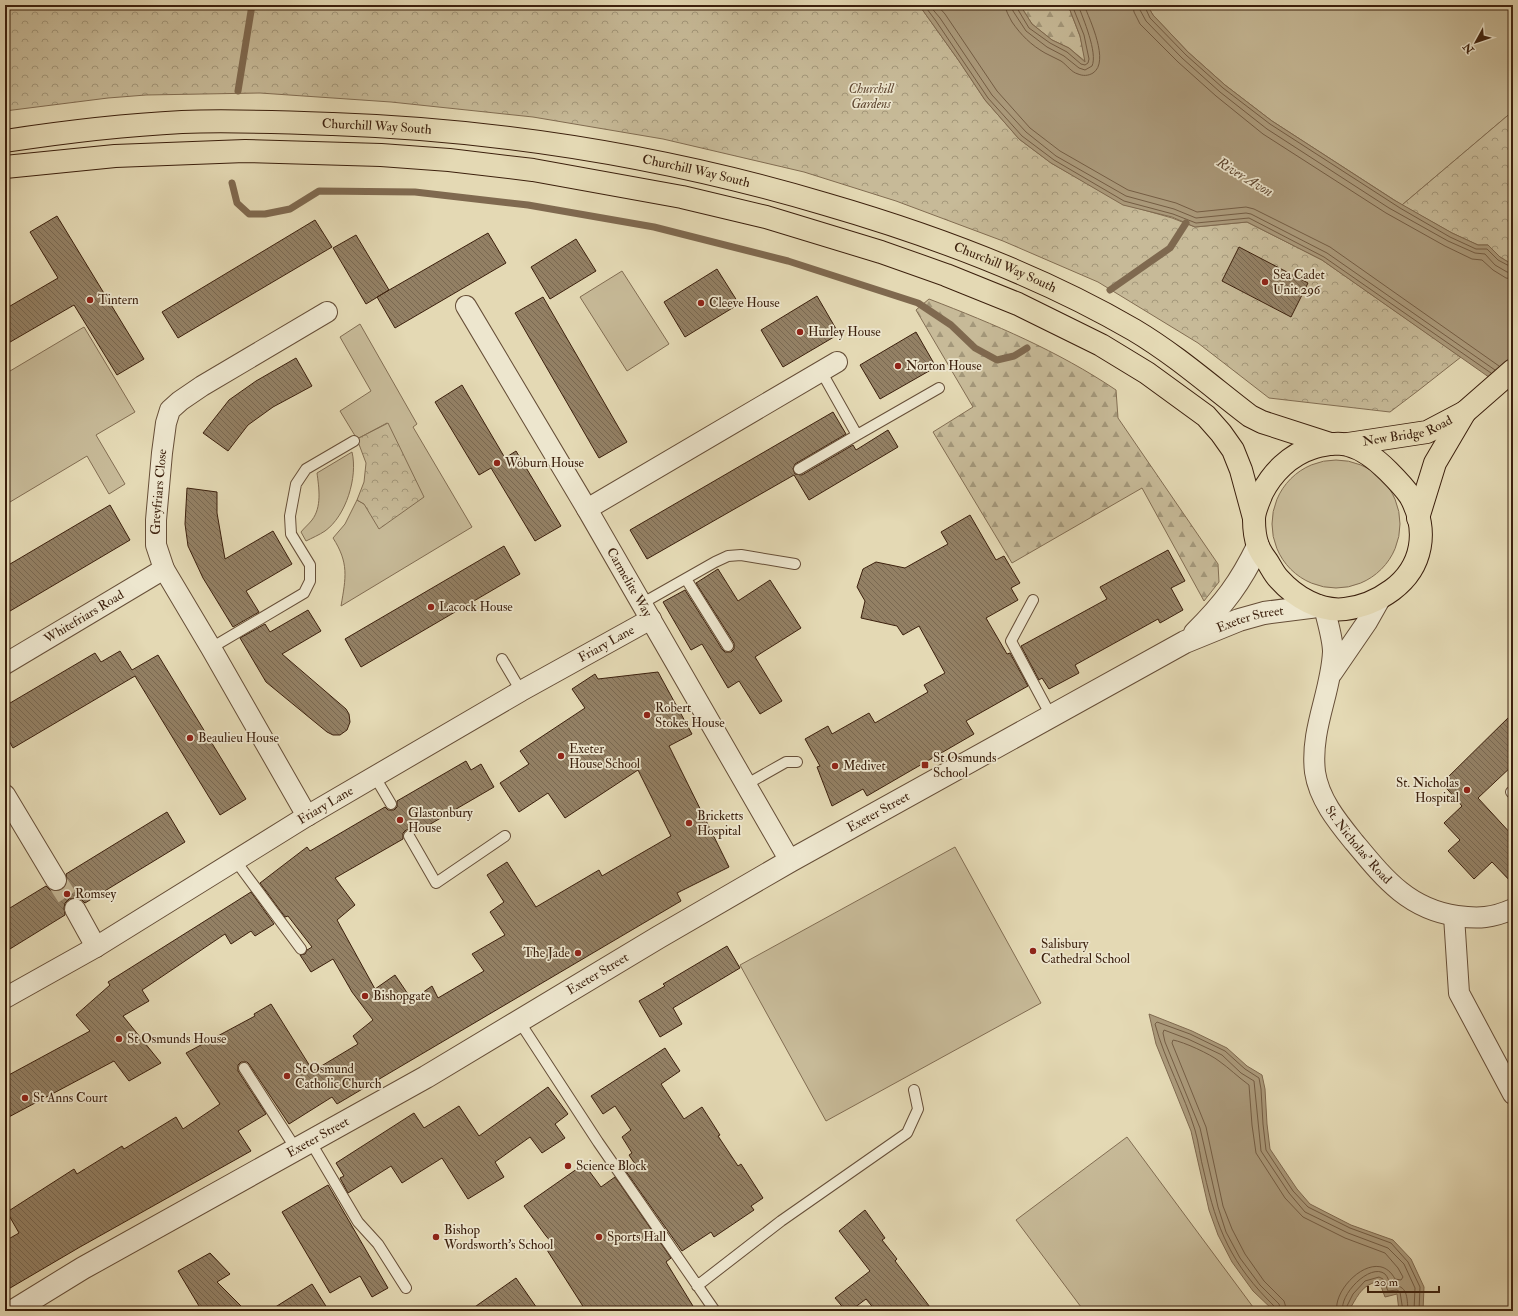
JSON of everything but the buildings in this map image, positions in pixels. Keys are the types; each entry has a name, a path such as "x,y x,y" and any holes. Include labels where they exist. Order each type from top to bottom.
{"highway":[{"name":"Churchill Way South","path":"5,141 68,132 185,122 255,121 380,126 451,131 590,150 678,165 750,182 857,213 931,238 995,262 1053,288 1136,331 1173,356 1250,416 1262,422 1339,444 1369,455 1400,483 1410,496 1418,518"},
{"path":"5,167 115,156 245,151 381,155 449,160 533,170 682,197 766,217 881,252 946,275 1018,304 1101,346 1147,373 1206,416 1221,433 1233,450 1241,470 1254,518 1258,546 1278,579 1296,595 1321,607 1343,609 1362,606 1380,599 1399,585 1408,575 1416,561 1421,546 1421,532 1418,518"},
{"name":"New Bridge Road","path":"1254,518 1258,501 1267,483 1279,469 1295,456 1312,448 1427,432 1465,412 1513,370"},
{"name":"New Bridge Road","path":"1418,518 1435,462 1465,412"}],"street":[{"name":"Carmelite Way","path":"466,306 587,509 747,784 790,861"},
{"name":"Greyfriars Close","path":"307,816 164,569 156,545 156,520 162,453 166,423 170,410 202,386 327,312"},
{"path":"587,509 829,366"},
{"name":"Exeter Street","path":"1185,642 1218,611 1234,590 1247,569 1258,546"},
{"name":"Whitefriars Road","path":"5,664 164,569"},
{"name":"St. Nicholas' Road","path":"1329,677 1367,622 1380,599"},
{"name":"Exeter Street","path":"13,1311 83,1268 426,1077 790,861 1185,642 1239,620 1257,615 1321,607"},
{"name":"St. Nicholas' Road","path":"1321,607 1333,651 1329,677 1319,716 1314,756 1317,783 1325,802 1338,823 1386,880 1413,901 1426,908 1454,916 1476,919 1493,917 1513,909"},
{"name":"Friary Lane","path":"5,998 96,946 307,816 521,691 646,611"},
{"path":"5,796 56,880"},
{"path":"75,909 96,946"},
{"path":"1454,916 1459,993 1513,1094"}],"lane":[{"path":"829,366 857,435"},
{"path":"799,469 939,388"},
{"path":"211,648 304,593 310,581 310,565 291,534 290,516 296,484 306,468 354,441"},
{"path":"646,611 686,579 728,556 742,555 795,564"},
{"path":"686,579 728,646"},
{"path":"1033,600 1011,641 1052,716"},
{"path":"502,659 521,691"},
{"path":"747,784 786,762 797,762"},
{"path":"375,776 391,804"},
{"path":"409,836 436,883 505,836"},
{"path":"235,860 301,949"},
{"path":"519,1021 598,1142 715,1311"},
{"path":"244,1068 303,1145 358,1222 378,1244 406,1288"},
{"path":"697,1286 781,1221 907,1133 918,1109 914,1090"}],"green space":[{"name":"Churchill Gardens","path":"5,5 919,5 985,100 1019,139 1051,163 1123,204 1172,218 1195,227 1247,222 1322,260 1461,357 1390,412 1269,398 1198,343 1098,282 1003,241 896,201 804,172 663,139 533,117 391,102 260,93 146,95 108,98 5,111"},
{"path":"1020,5 1068,5 1080,36 1086,62 1069,48 1052,40 1032,24"},
{"path":"1147,5 1513,5 1513,111 1402,205 1272,121 1225,85 1188,52 1153,15"},
{"path":"1513,111 1513,265 1500,257 1488,245 1478,245 1452,233 1402,205"},
{"path":"622,271 669,344 627,371 580,297"},
{"path":"929,299 1025,339 1071,363 1116,390 1118,418 1218,564 1219,582 1204,601 1142,488 1012,563 933,432 973,407 916,310"},
{"path":"360,324 417,424 413,427 472,527 341,606 345,570 342,555 333,538 345,524 357,500 364,504 387,423 357,439 340,411 371,391 340,337"},
{"path":"84,327 135,412 96,435 125,484 109,494 87,456 5,505 5,374"},
{"path":"388,423 424,497 379,529 364,504 357,500 364,482 366,463 357,439"},
{"path":"352,452 352,484 349,495 339,516 325,531 306,541 301,532 312,520 319,503 317,473"},
{"path":"1330,460 1342,460 1361,464 1382,478 1396,499 1400,524 1396,549 1382,570 1361,584 1342,588 1330,588 1311,584 1290,570 1276,549 1272,530 1272,518 1276,499 1290,478 1311,464"},
{"path":"955,847 1041,1003 826,1121 740,965"},
{"path":"1127,1137 1256,1311 1084,1311 1016,1220"}],"water":[{"name":"River Avon","path":"919,5 1020,5 1032,24 1052,40 1069,48 1085,62 1080,36 1068,5 1147,5 1153,15 1188,52 1225,85 1272,121 1394,200 1452,233 1478,245 1488,245 1500,257 1513,265 1513,394 1322,260 1247,222 1195,227 1172,217 1123,205 1051,163 1019,139 985,100"},
{"path":"1149,1014 1192,1031 1227,1048 1247,1066 1262,1075 1265,1089 1270,1149 1297,1189 1310,1204 1351,1225 1393,1240 1411,1259 1424,1287 1423,1311 1399,1311 1397,1294 1385,1297 1379,1281 1365,1287 1359,1294 1351,1307 1356,1311 1274,1311 1253,1291 1232,1262 1218,1235 1209,1210 1191,1131 1156,1044"}],"waterway":[{"path":"238,91 252,5"},
{"path":"232,183 237,203 249,214 265,214 290,209 319,191 415,192 528,205 654,227 788,261 918,303 951,325 975,348 997,360 1014,356 1027,348"},
{"path":"1110,290 1170,248 1186,223"}],"tunnel":[{"path":"56,880 75,909"}],"place":[{"name":"Sea Cadet Unit 296","path":"1265,282"},
{"name":"Tintern","path":"90,300"},
{"name":"Cleeve House","path":"701,303"},
{"name":"Hurley House","path":"800,332"},
{"name":"Norton House","path":"898,366"},
{"name":"Woburn House","path":"497,463"},
{"name":"Lacock House","path":"431,607"},
{"name":"Robert Stokes House","path":"647,715"},
{"name":"Beaulieu House","path":"190,738"},
{"name":"Exeter House School","path":"561,756"},
{"name":"St Osmunds School","path":"925,765"},
{"name":"Medivet","path":"835,766"},
{"name":"St. Nicholas Hospital","path":"1467,790"},
{"name":"Glastonbury House","path":"400,820"},
{"name":"Bricketts Hospital","path":"689,823"},
{"name":"Romsey","path":"67,894"},
{"name":"Salisbury Cathedral School","path":"1033,951"},
{"name":"The Jade","path":"578,953"},
{"name":"Bishopgate","path":"365,996"},
{"name":"St Osmunds House","path":"119,1039"},
{"name":"St Osmund Catholic Church","path":"287,1076"},
{"name":"St Anns Court","path":"25,1098"},
{"name":"Science Block","path":"568,1166"},
{"name":"Bishop Wordsworth's School","path":"436,1237"},
{"name":"Sports Hall","path":"599,1237"}]}
